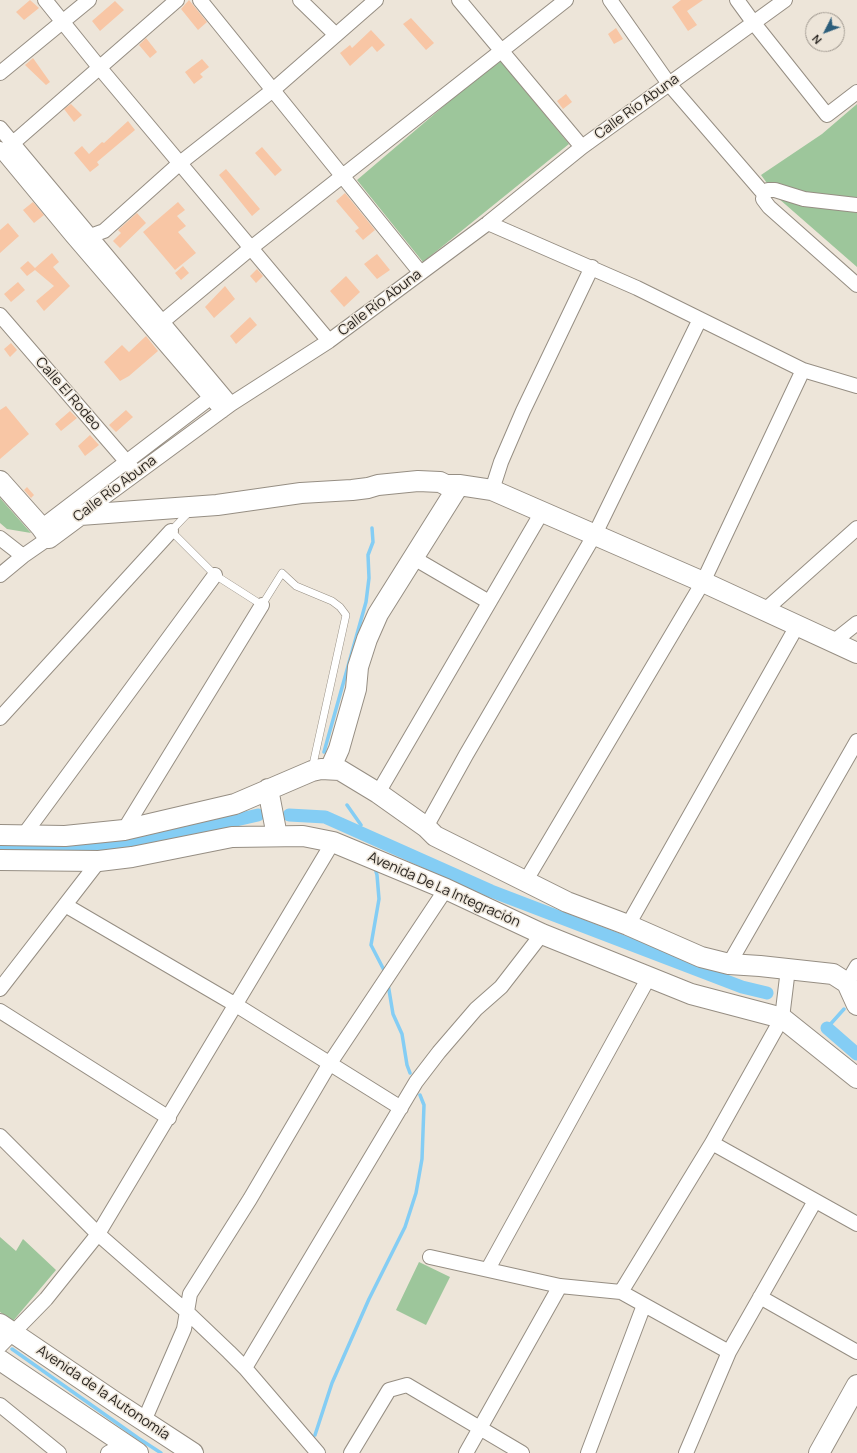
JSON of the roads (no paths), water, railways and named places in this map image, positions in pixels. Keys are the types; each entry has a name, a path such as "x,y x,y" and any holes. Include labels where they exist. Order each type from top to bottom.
{"main road":[{"path":"80,515 217,505 301,493 352,490 378,485 418,481 440,482 446,485 459,485 492,490 595,534 857,653"},
{"path":"0,482 45,533"},
{"path":"321,770 339,749 356,690 358,667 367,639 378,614 412,557 459,485"},
{"name":"Calle Río Abuna","path":"45,533 80,515"},
{"path":"0,835 65,836 124,830 235,804 268,789 321,770 340,770 378,793 426,827 435,836 567,902 628,925 701,957 729,964 833,974 847,983 857,1005"},
{"path":"268,789 277,836"},
{"name":"Avenida De La Integración","path":"0,860 98,861 132,857 232,837 303,836 334,842 446,889 542,934 691,994 782,1018 857,1078"},
{"name":"Avenida de la Autonomía","path":"4,1334 193,1453"},
{"path":"0,1360 123,1450"},
{"path":"819,1453 857,1385"}],"street":[{"path":"45,0 99,67 329,341"},
{"path":"0,73 90,0"},
{"path":"6,146 177,0"},
{"path":"200,0 420,272"},
{"path":"300,0 336,35"},
{"path":"72,236 90,236 104,231 180,163 273,90 376,0"},
{"path":"459,0 582,147"},
{"path":"162,322 251,248 566,0"},
{"path":"610,0 669,84 764,194"},
{"path":"737,0 827,115 857,92"},
{"name":"Calle Río Abuna","path":"80,515 227,408 329,341 488,223 582,147 785,0"},
{"path":"0,128 6,146 72,236 227,408"},
{"path":"6,146 90,236 162,322 215,394"},
{"path":"857,205 804,199 775,190 768,190 764,194 763,199 769,207 857,285"},
{"path":"488,223 592,267 803,370 857,386"},
{"path":"492,490 501,462 523,411 592,267"},
{"name":"Calle El Rodeo","path":"0,316 136,473"},
{"path":"426,827 466,755 595,534 700,319"},
{"path":"525,882 702,582 803,370"},
{"path":"45,533 127,462 215,394"},
{"path":"378,793 542,512"},
{"path":"764,611 853,531 857,516"},
{"path":"0,718 171,531"},
{"name":"Calle Río Abuna","path":"0,575 23,556 45,533"},
{"path":"0,538 23,556"},
{"path":"412,557 489,602"},
{"path":"23,836 215,575"},
{"path":"124,830 262,605"},
{"path":"833,642 857,623"},
{"path":"628,925 797,626"},
{"path":"729,964 857,740"},
{"path":"4,1334 46,1299 98,1234 334,842"},
{"path":"0,989 98,861"},
{"path":"144,1421 184,1329 190,1294 250,1199 330,1063 446,889"},
{"path":"65,905 236,1005 401,1108"},
{"path":"245,1368 416,1082 438,1052 476,1009 501,987 542,934"},
{"path":"847,983 857,966"},
{"path":"621,1292 712,1143 782,1018 788,969"},
{"path":"488,1270 649,977"},
{"path":"0,1010 169,1118"},
{"path":"0,1136 98,1234 186,1311 245,1368 318,1453"},
{"path":"712,1143 857,1224"},
{"path":"686,1453 729,1352 815,1201"},
{"path":"430,1257 560,1286 621,1292 729,1352"},
{"path":"466,1453 560,1286"},
{"path":"760,1297 857,1352"},
{"path":"588,1453 644,1305"},
{"path":"351,1453 389,1390 407,1385 522,1453"},
{"path":"0,1405 59,1453"}],"lane":[{"path":"193,507 171,531 215,575 262,605 282,573 296,586 332,601 340,607 346,615 321,770"}],"waterway":[{"path":"324,752 366,602 369,578 368,555 373,542 372,528"},
{"path":"347,805 361,825"},
{"path":"0,848 85,846 149,840 258,815"},
{"path":"289,815 325,817 491,891 742,987 767,993"},
{"path":"375,868 379,899 371,945 386,974"},
{"path":"388,984 393,1014 402,1034 407,1065 410,1073"},
{"path":"827,1028 844,1009"},
{"path":"827,1028 857,1054"},
{"path":"315,1435 332,1383 369,1299 405,1227 416,1193 422,1159 424,1105 420,1095"},
{"path":"12,1349 161,1453"}]}
